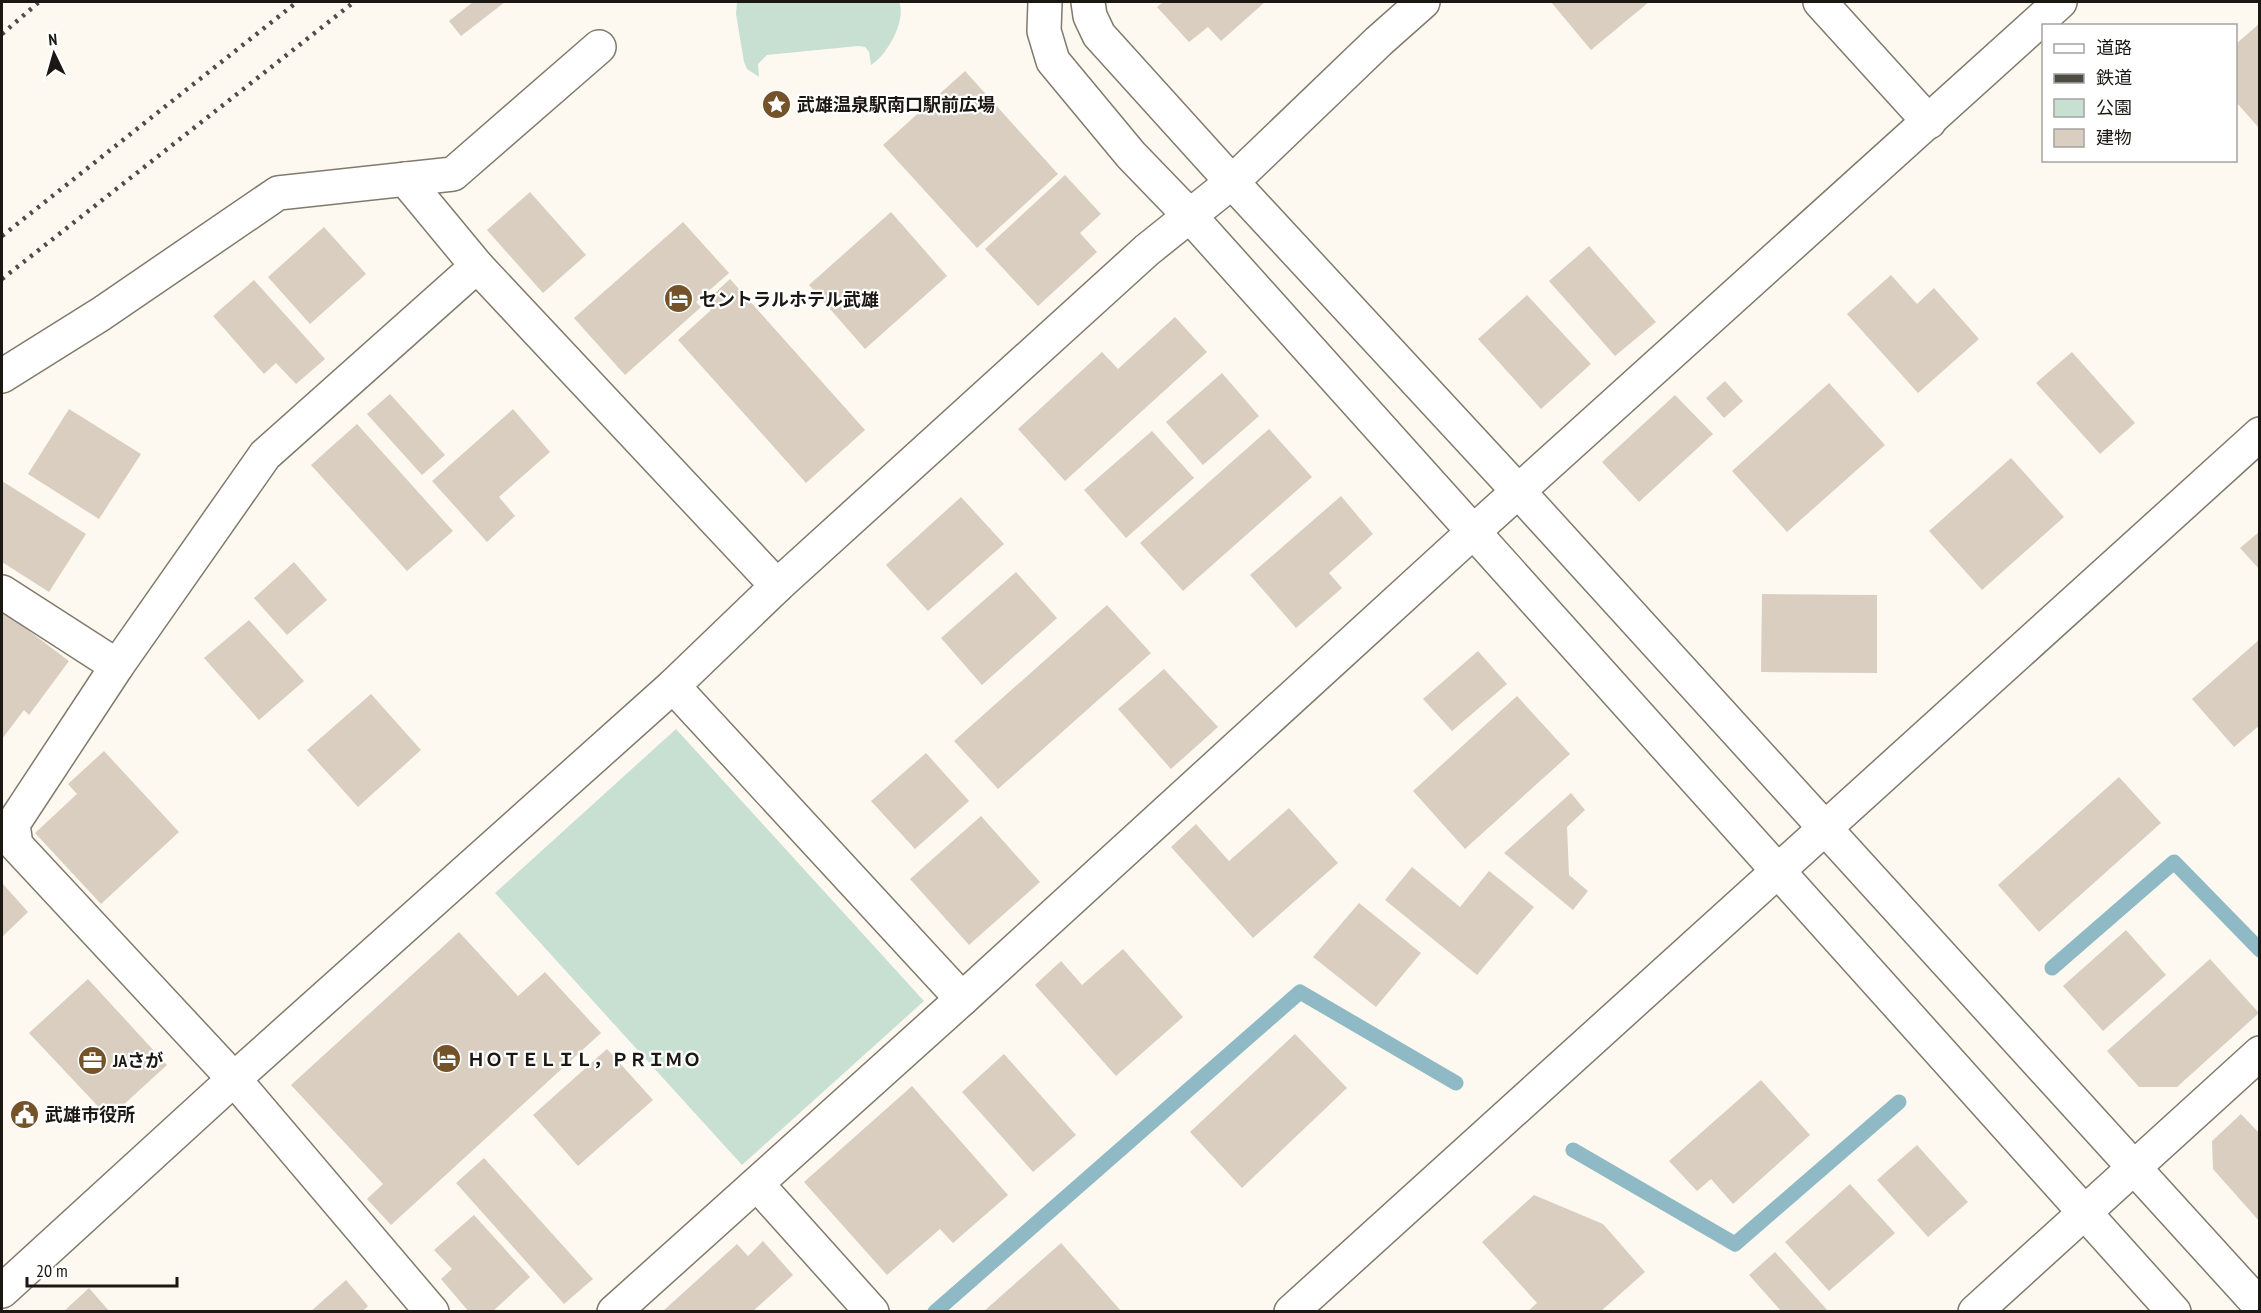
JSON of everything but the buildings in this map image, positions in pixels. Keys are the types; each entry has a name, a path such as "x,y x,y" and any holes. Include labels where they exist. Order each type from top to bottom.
{"street":[{"path":"1045,2 1044,31 1053,61 1131,155 1189,215 2174,1311"},
{"path":"1088,2 1090,16 1099,35 1825,827 2259,1306"},
{"path":"2,1291 234,1079 673,686 777,586 1138,258 1232,182 1379,41 1424,2"},
{"path":"1820,2 1929,122"},
{"path":"614,1311 962,999 1473,532 2060,2"},
{"path":"2,376 101,315 278,193 453,174 599,47"},
{"path":"405,179 477,266 777,586"},
{"path":"432,1311 234,1079 16,845 13,824 117,666 265,454 477,266"},
{"path":"1291,1311 2259,434"},
{"path":"2,592 117,666"},
{"path":"673,686 962,999"},
{"path":"1975,1311 2259,1053"},
{"path":"757,1184 872,1311"}],"green space":[{"path":"737,2 899,2 901,9 898,27 889,46 871,65 869,52 865,47 858,46 767,55 758,64 759,77 747,69 744,62 736,14"},
{"path":"676,729 924,1001 742,1165 495,893"}],"waterway":[{"path":"2052,968 2174,862 2260,950"},
{"path":"935,1312 1300,992 1456,1083"},
{"path":"1573,1150 1735,1244 1899,1102"}],"railway":[{"path":"2,34 39,2"},
{"path":"2,236 297,2"},
{"path":"2,279 354,2"}],"place":[{"name":"武雄温泉駅南口駅前広場","path":"776,104"},
{"name":"セントラルホテル武雄","path":"678,299"},
{"name":"ＨＯＴＥＬＩＬ，ＰＲＩＭＯ","path":"446,1059"},
{"name":"JAさが","path":"92,1060"},
{"name":"武雄市役所","path":"24,1114"}]}
